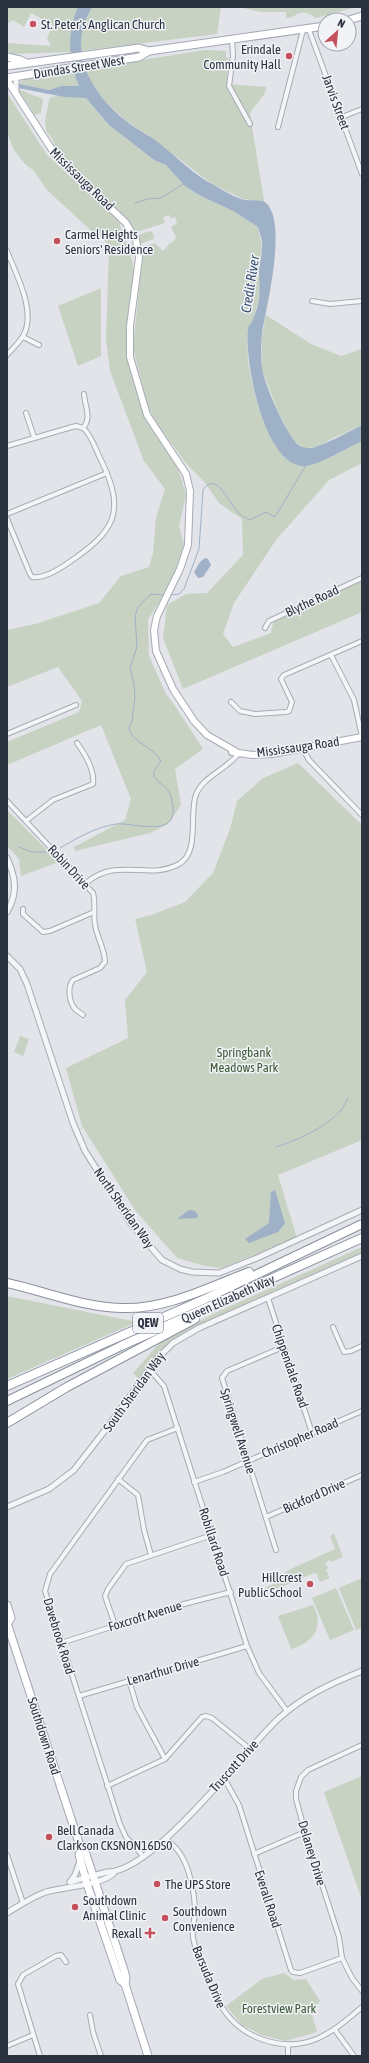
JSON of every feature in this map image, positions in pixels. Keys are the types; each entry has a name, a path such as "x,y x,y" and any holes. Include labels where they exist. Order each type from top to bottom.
{"highway":[{"name":"Queen Elizabeth Way","path":"7,1386 205,1299 288,1258 362,1224"},
{"name":"Queen Elizabeth Way","path":"7,1401 121,1346 362,1238"},
{"path":"7,1283 107,1307 132,1308 157,1305 288,1258"},
{"path":"7,1423 67,1387 215,1309 222,1302"}],"main road":[{"name":"Dundas Street West","path":"7,79 139,57 149,51 317,28"},
{"name":"Dundas Street West","path":"7,66 139,48 149,51"},
{"path":"7,57 26,63"},
{"name":"Mississauga Road","path":"7,79 56,156 119,215 129,226 136,240 139,258 129,341 132,364 147,415 186,474 190,491 188,545 180,569 157,616 154,630 156,651 174,689 200,729 213,739 237,752 252,755 272,754 362,737"},
{"name":"Southdown Road","path":"7,1605 11,1618 7,1623 81,1849 86,1854 89,1880"},
{"name":"Southdown Road","path":"81,1849 79,1855 80,1860 89,1880 120,1980 125,1984 148,2056"}],"street":[{"name":"Jarvis Street","path":"306,30 342,117 362,174"},
{"path":"278,127 301,42 306,30"},
{"path":"232,40 233,56 229,86 250,124"},
{"path":"16,77 16,95"},
{"path":"342,117 362,109"},
{"path":"7,251 27,305 28,316 23,337 7,355"},
{"path":"312,301 330,304 362,301"},
{"path":"23,337 39,345"},
{"path":"83,428 88,423 89,417 84,394"},
{"path":"26,413 34,437"},
{"path":"7,446 76,426 83,428 107,473 115,496 113,515 110,525 93,546 60,569 39,577 32,577 7,519"},
{"path":"7,514 107,473"},
{"name":"Blythe Road","path":"265,628 269,621 362,578"},
{"path":"231,702 240,711 255,714 286,712 289,710 292,702 281,679 288,673 362,641"},
{"path":"331,655 354,700 362,737"},
{"path":"7,734 76,705"},
{"path":"26,821 53,800 93,784 93,775 84,752 77,743"},
{"path":"303,749 309,760 362,815"},
{"path":"86,883 100,873 108,870 150,870 171,868 185,860 190,852 195,797 199,788 207,780 233,761 237,752"},
{"name":"Robin Drive","path":"7,801 86,883 95,898 94,912 96,933 105,962 100,968 73,980 69,987 74,1009 83,1015"},
{"path":"7,858 14,874 16,888 13,902 7,912"},
{"path":"23,909 23,914 43,932 50,931 94,912"},
{"name":"North Sheridan Way","path":"7,956 20,969 27,984 74,1127 85,1151 132,1224 162,1260 180,1269 192,1272 219,1273 257,1258 362,1210"},
{"name":"South Sheridan Way","path":"7,1507 49,1489 74,1470 103,1434 162,1352 178,1339 268,1298 361,1259"},
{"name":"Chippendale Road","path":"268,1298 312,1433"},
{"path":"333,1327 344,1352 351,1351 362,1346"},
{"name":"Springwell Avenue","path":"276,1550 222,1378 227,1371 283,1346"},
{"name":"Robillard Road","path":"149,1369 164,1386 246,1646 259,1673 287,1711"},
{"name":"Christopher Road","path":"194,1482 223,1472 362,1411"},
{"name":"Davebrook Road","path":"144,1857 123,1831 107,1786 45,1591 50,1574 147,1440 178,1428"},
{"name":"Bickford Drive","path":"266,1517 362,1474"},
{"path":"118,1479 138,1495 144,1530 151,1555"},
{"path":"115,1625 105,1596 106,1592 126,1564 212,1535"},
{"name":"Foxcroft Avenue","path":"61,1643 115,1625 230,1592"},
{"name":"Lenarthur Drive","path":"79,1696 129,1680 197,1662 246,1646"},
{"name":"Truscott Drive","path":"7,1913 37,1896 65,1887 72,1888 89,1880 126,1868 144,1857 166,1839 287,1711 322,1687 362,1671"},
{"path":"129,1680 137,1707 165,1759"},
{"path":"107,1786 165,1759 202,1718 206,1716 212,1718 250,1749"},
{"name":"Delaney Drive","path":"362,1745 314,1766 301,1777 296,1791 296,1799 305,1832 339,1937 342,1958 352,1978 362,1991"},
{"name":"Everall Road","path":"224,1778 240,1805 291,1970 293,1972 300,1973 342,1958"},
{"path":"254,1854 305,1832"},
{"name":"Barsuda Drive","path":"166,1839 179,1852 186,1867 194,1902 193,1935 195,1948 220,2006 231,2020 246,2032 271,2042 288,2044 310,2042 335,2030 362,2007"},
{"path":"7,1855 23,1903"},
{"path":"70,1882 75,1876 80,1860"},
{"name":"Truscott Drive","path":"65,1887 70,1882 89,1880"},
{"path":"40,2056 19,1988 20,1978 56,1956 62,1955 66,1962"},
{"path":"90,2015 93,2032 101,2056"},
{"path":"335,2030 354,2056"},
{"path":"7,2046 33,2035"},
{"path":"288,2044 288,2056"}],"green space":[{"path":"7,7 221,7 217,34 71,52 12,54 7,51 7,43 51,46 47,38 53,25 31,13 24,27 13,20 7,24"},
{"path":"239,7 357,7 338,12 317,12 316,18 302,12 286,18 286,12 261,12"},
{"path":"205,50 226,51 226,57 228,58 227,84 266,87 265,93 250,113 264,201 243,199 212,184 148,135 126,121 107,103 90,82 85,69"},
{"path":"74,71 79,86 61,86 49,90 19,84 24,79"},
{"path":"18,89 43,99 41,113 35,115"},
{"path":"7,93 47,155 119,222 132,260 135,276 126,329 129,363 149,423 179,471 186,495 179,526 184,544 173,579 148,620 149,656 166,694 203,749 175,769 181,805 168,824 150,833 75,851 74,847 125,820 131,799 101,725 7,765 7,742 79,712 82,701 58,667 7,687 7,630 35,624 99,603 121,576 149,567 153,553 156,518 165,489 144,461 110,371 106,339 109,246 101,236 98,237 47,190 34,171 25,164 14,150 7,132"},
{"path":"51,97 86,98 109,125 154,160 166,165 199,195 235,212 258,227 262,247 258,272 261,291 253,320 248,327 248,362 252,384 261,414 275,444 284,456 294,464 306,466 312,465 362,441 362,463 329,480 276,540 234,603 223,634 233,647 271,633 273,623 277,620 362,581 362,612 183,689 163,638 167,605 186,594 207,593 243,555 242,519 219,503 206,484 185,462 155,421 148,406 133,348 142,260 141,248 155,243 163,251 174,241 176,237 171,227 177,223 175,217 171,218 169,215 163,217 165,223 136,232 127,219 63,159 55,147 53,140 46,131 45,121 49,100"},
{"path":"150,231 153,233 154,239 140,244 138,235"},
{"path":"101,288 101,356 78,366 58,306"},
{"path":"266,315 311,344 341,356 362,349 362,425 329,440 320,447 304,448 293,440 279,414 262,370 262,336"},
{"name":"Springbank Meadows Park","path":"298,763 362,825 362,1140 278,1175 297,1238 221,1268 205,1266 177,1258 135,1210 82,1126 66,1068 128,1038 125,1000 147,972 135,919 154,914 185,902 213,873 230,829 237,801 263,778"},
{"path":"7,810 59,862 21,876 19,859 7,846"},
{"path":"20,1036 29,1039 23,1056 14,1052"},
{"path":"362,1247 362,1252 184,1333 161,1350 139,1379 133,1373 162,1340 217,1312"},
{"path":"7,1296 137,1322 7,1379"},
{"path":"334,1534 343,1557 331,1562 330,1560 325,1563 328,1568 326,1570 330,1578 320,1582 317,1574 314,1573 267,1593 265,1588 277,1582 276,1578 293,1568 335,1549 330,1536"},
{"path":"362,1578 362,1628 356,1630 339,1588"},
{"path":"336,1588 354,1630 330,1640 312,1598"},
{"path":"313,1605 318,1620 315,1633 305,1643 291,1649 278,1616"},
{"path":"362,1776 362,1900 324,1792"},
{"name":"Forestview Park","path":"284,1973 294,1980 306,1979 320,2001 311,2011 317,2032 285,2041 262,2035 242,2025 226,2006 262,1979"}],"water":[{"name":"Credit River","path":"78,7 92,7 85,23 81,39 82,54 86,69 93,84 113,110 134,127 155,140 207,181 237,198 264,201 268,205 273,216 275,248 274,267 262,333 262,368 265,381 275,406 292,438 302,447 311,448 328,442 362,425 362,441 327,459 307,466 292,463 279,451 268,433 260,411 254,387 249,364 248,344 248,328 256,312 259,296 259,269 262,245 258,227 235,212 199,195 184,185 166,165 154,160 109,125 86,98 64,97 18,88 19,84 49,90 61,86 79,86 75,76 70,46 74,16"},
{"path":"205,558 208,559 211,565 203,577 198,578 194,572 200,562"},
{"path":"275,1190 285,1223 278,1232 249,1243 245,1239 269,1223 271,1192"},
{"path":"189,1210 195,1211 198,1215 197,1218 177,1219"}],"waterway":[{"path":"135,203 148,199 161,198 183,184"},
{"path":"171,595 179,594 184,589 199,549 203,490 208,485 213,484 218,486 235,509 250,520 266,512 275,517 306,465"},
{"path":"60,848 87,833 109,825 124,824 153,827 162,826 169,822 173,816 173,806 170,794 154,776 154,771 161,761 153,752 134,737 129,728 132,721 135,697 134,684 130,668 137,647 135,616 138,607 151,594 164,595"},
{"path":"19,847 32,852 48,852"},
{"path":"276,1147 318,1129 336,1115 348,1098"}],"place":[{"name":"St. Peter's Anglican Church","path":"33,24"},
{"name":"Erindale Community Hall","path":"289,56"},
{"name":"Carmel Heights Seniors' Residence","path":"57,241"},
{"name":"Hillcrest Public School","path":"310,1584"},
{"name":"Bell Canada Clarkson CKSNON16DS0","path":"49,1837"},
{"name":"The UPS Store","path":"157,1884"},
{"name":"Southdown Animal Clinic","path":"75,1907"},
{"name":"Southdown Convenience","path":"165,1918"},
{"name":"Rexall","path":"150,1933"}]}
